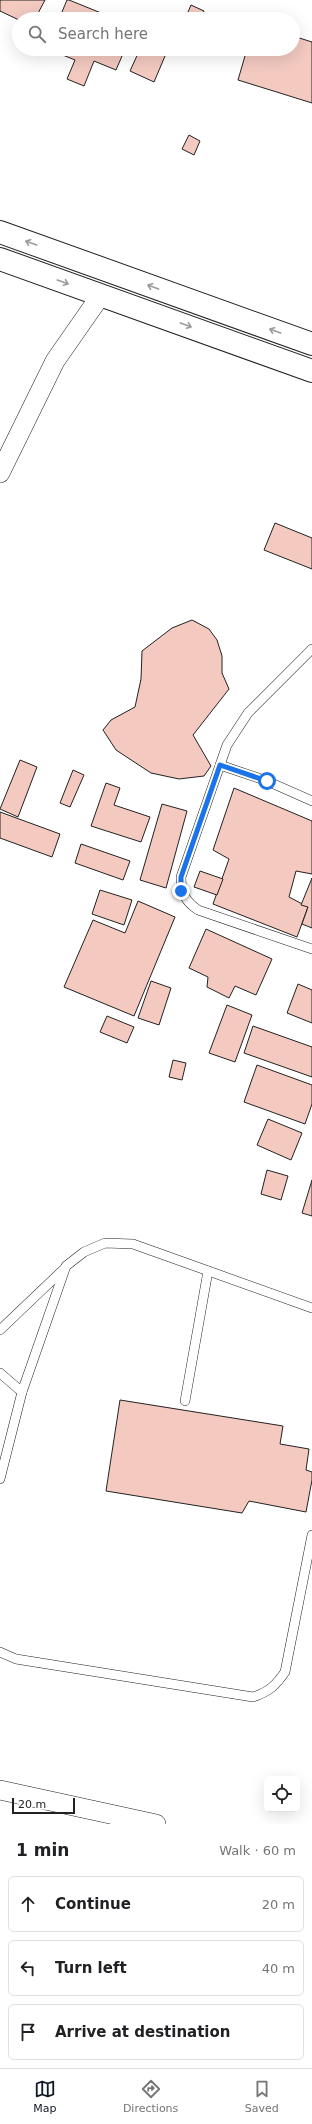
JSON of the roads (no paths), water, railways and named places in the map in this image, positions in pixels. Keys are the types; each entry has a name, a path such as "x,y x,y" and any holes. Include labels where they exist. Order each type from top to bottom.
{"main road":[{"path":"0,232 312,344"},
{"path":"0,259 312,371"}],"street":[{"path":"1,466 55,361 101,295"},
{"path":"0,1790 106,1819 156,1824"}],"lane":[{"path":"312,649 248,713 227,745 181,877 181,891 188,904 198,910 312,949"},
{"path":"220,765 267,781 312,801"},
{"path":"0,1330 66,1266 84,1252 105,1243 133,1244 312,1308"},
{"path":"0,1479 22,1392 66,1266"},
{"path":"185,1401 208,1271"},
{"path":"0,1373 22,1392"},
{"path":"0,1652 16,1659 254,1697 266,1693 276,1685 285,1672 312,1535"}]}
